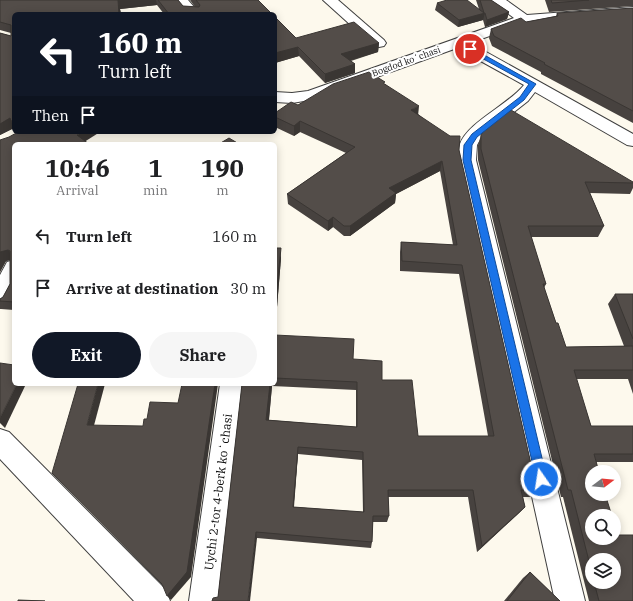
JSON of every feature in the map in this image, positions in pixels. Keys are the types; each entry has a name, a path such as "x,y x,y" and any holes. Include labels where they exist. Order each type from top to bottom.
{"street":[{"path":"181,0 191,12"},
{"path":"330,0 379,43"},
{"path":"497,0 524,19"},
{"name":"Bogdod koʻchasi","path":"277,97 292,98 310,96 524,19 633,11"},
{"path":"609,12 633,22"},
{"path":"457,42 633,141"},
{"path":"533,84 522,98 474,135 468,145 467,160 570,601"},
{"path":"0,299 12,272"},
{"name":"Uychi 2-tor 4-berk koʻchasi","path":"204,601 232,386"},
{"path":"0,441 155,601"}],"building":[{"path":"0,0 118,0 119,12 12,12 12,121 10,118 0,124 0,33 11,36 11,25 0,22"},
{"path":"158,0 178,0 183,6 199,7 200,5 196,0 258,0 270,12 167,12"},
{"path":"447,0 467,0 484,13 480,0 491,0 509,12 487,20 485,13 459,20 437,3"},
{"path":"551,0 589,0 552,3"},
{"path":"633,8 633,111 494,36 491,29 521,18 526,22 558,16 557,13"},
{"path":"277,19 296,38 354,22 379,43 341,54 355,64 325,74 298,47 277,52"},
{"path":"369,72 385,82 383,83 419,106 411,110 450,136 460,136 459,150 537,490 521,490 525,507 482,546 473,490 388,490 389,516 373,516 372,542 256,532 248,601 212,601 213,598 218,597 242,386 270,386 266,420 357,427 357,382 277,378 277,335 354,339 353,359 382,361 382,380 412,380 418,436 494,436 462,265 402,261 401,242 457,245 442,161 389,188 396,193 350,226 344,226 333,217 328,221 287,194 355,147 300,121 294,126 277,118 277,112 291,102 298,105 333,84","holes":["298,447 363,452 364,512 293,507"]},
{"path":"511,110 633,182 585,182 604,226 528,226 546,284 543,284 566,347 633,346 633,370 574,370 591,426 633,426 633,454 594,454 597,465 585,465 585,501 607,501 610,509 585,509 585,545 621,545 621,535 633,535 633,601 599,601 596,589 621,589 621,553 587,553 571,490 568,490 481,149 481,135 485,128"},
{"path":"14,134 79,134 77,135 86,142 12,142 12,302 0,301 10,284 10,251 0,252 0,140"},
{"path":"229,138 236,142 222,142"},
{"path":"277,248 281,248 277,287"},
{"path":"615,294 633,294 633,339"},
{"path":"0,363 12,365 12,386 16,386 0,418"},
{"path":"77,386 97,386 87,425 143,426 144,419 147,419 150,402 178,403 182,386 215,386 187,572 167,596 162,584 52,473"},
{"path":"530,572 560,601 507,601"},
{"path":"18,600 45,601 18,601"}],"route":[{"path":"470,49 533,84 522,98 474,135 468,145 467,160 541,479"}]}
